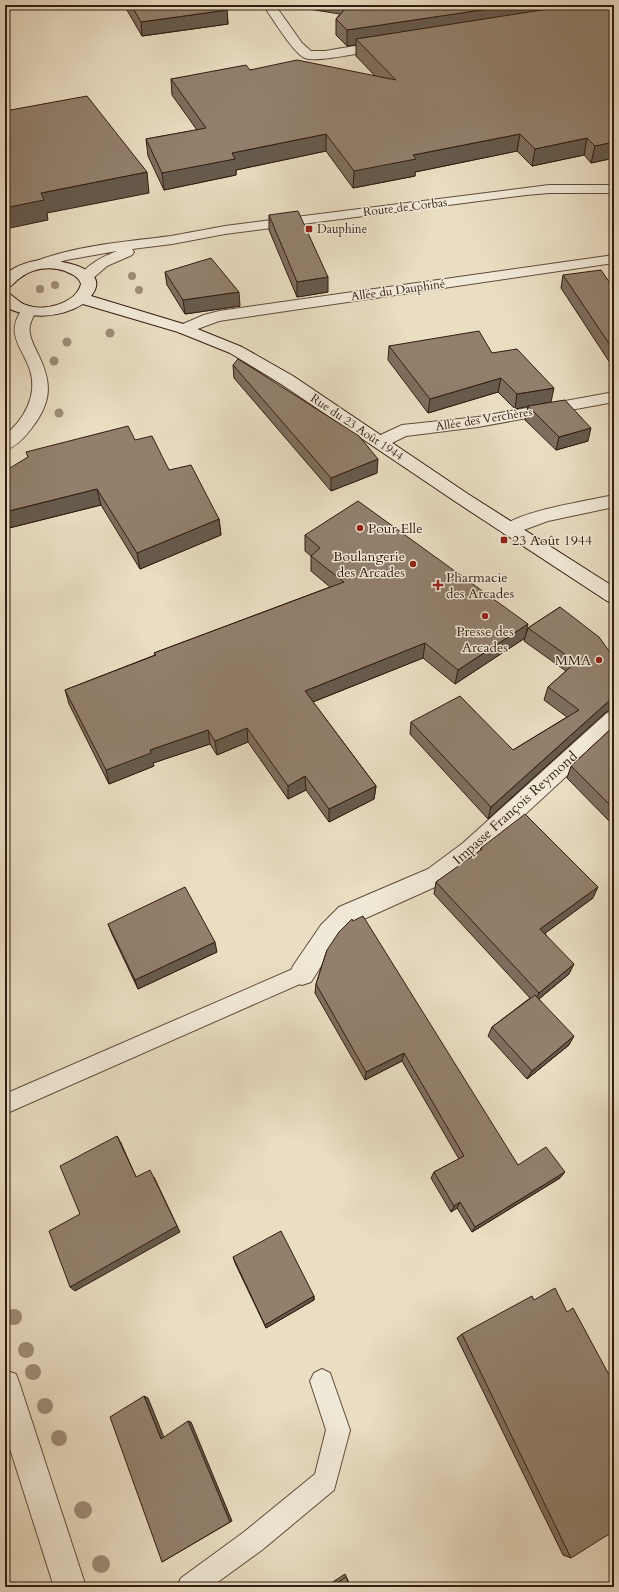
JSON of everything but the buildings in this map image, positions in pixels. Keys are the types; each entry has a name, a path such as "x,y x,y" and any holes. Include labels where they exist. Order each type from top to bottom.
{"street":[{"path":"270,5 298,46 308,55 325,55 394,43"},
{"name":"Route de Corbas","path":"41,264 63,256 107,248 172,240 233,229 540,189 592,191 614,189"},
{"name":"Route de Corbas","path":"86,277 102,263 116,256 172,240"},
{"name":"Allée du Dauphiné","path":"184,329 209,318 219,316 614,260"},
{"path":"5,297 15,307 28,311 45,312 60,309 72,304 81,298 88,288 86,277 78,270 64,264 41,264 22,269 7,278"},
{"name":"Rue du 23 Août 1944","path":"81,298 184,329 236,350 286,380 510,529 614,596"},
{"path":"5,444 18,435 28,423 35,409 39,396 40,383 38,371 22,337 22,326 28,311"},
{"name":"Allée des Verchères","path":"380,442 402,431 478,422 614,397"},
{"path":"510,529 523,522 614,501"},
{"name":"Impasse François Reymond","path":"302,974 329,933 347,915 436,876 471,850 614,719"},
{"path":"5,1385 70,1587"}],"lane":[{"path":"5,1104 302,974"},
{"path":"190,1587 253,1542 325,1481 338,1430 322,1381"}],"place":[{"name":"Dauphine","path":"309,229"},
{"name":"Pour Elle","path":"360,528"},
{"name":"23 Août 1944","path":"504,540"},
{"name":"Boulangerie des Arcades","path":"413,564"},
{"name":"Pharmacie des Arcades","path":"438,585"},
{"name":"Presse des Arcades","path":"485,616"},
{"name":"MMA","path":"599,660"}]}
